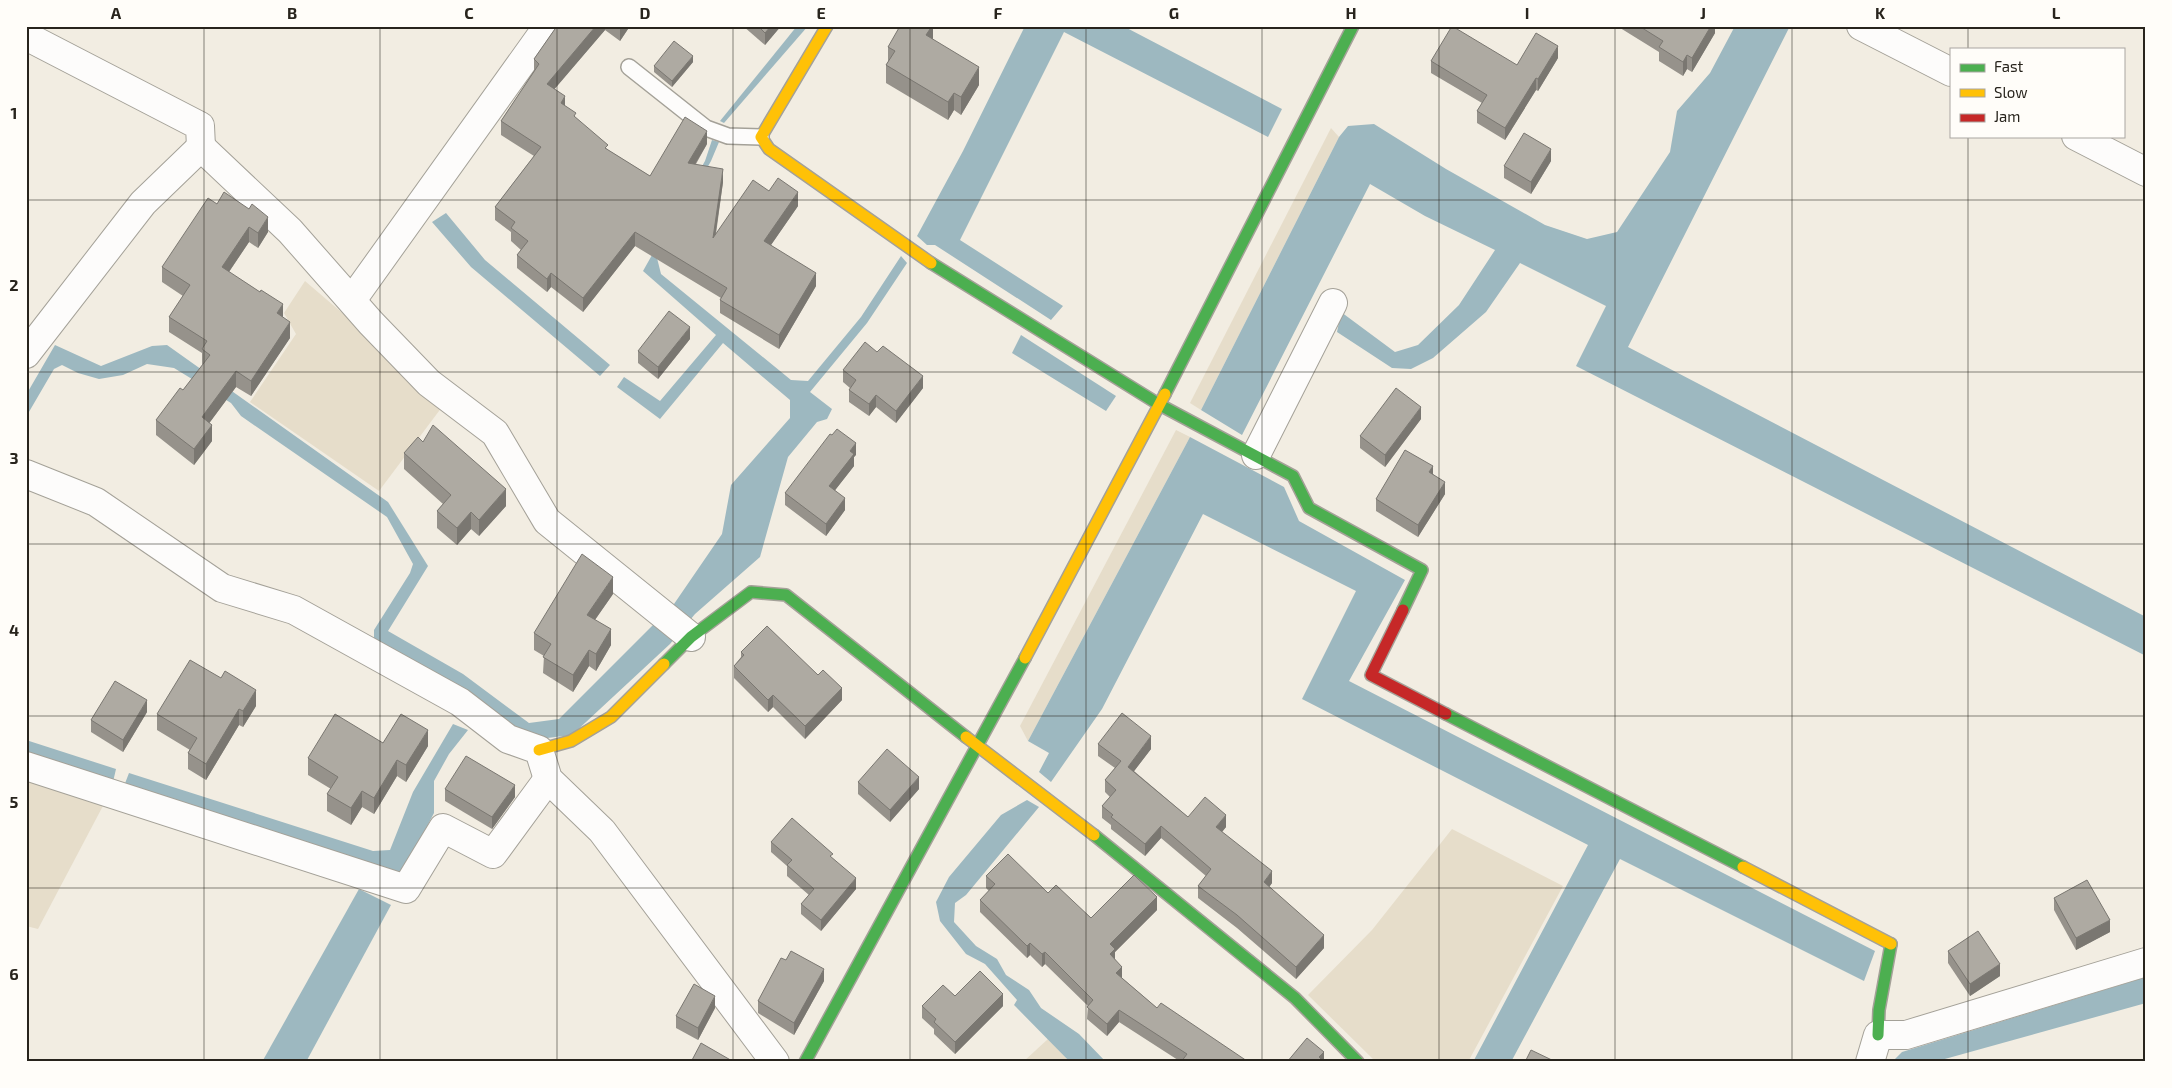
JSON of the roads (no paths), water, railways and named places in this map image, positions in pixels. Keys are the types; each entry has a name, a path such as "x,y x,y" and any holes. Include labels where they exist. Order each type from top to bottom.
{"street":[{"path":"352,300 548,26"},
{"path":"826,26 761,137 769,149 905,243 917,254 1160,405 1293,476 1310,508 1422,570 1372,675 1891,944 1879,1010 1878,1035 1870,1062"},
{"path":"810,1060 1160,405 1353,26"},
{"path":"1861,26 1950,71"},
{"path":"26,36 200,126 201,147 290,231 371,322 429,383 495,433 547,521 688,634"},
{"path":"2080,138 2146,172"},
{"path":"26,354 34,341 142,203 201,147"},
{"path":"1256,455 1333,303"},
{"path":"26,474 96,502 222,588 294,610 460,702 508,739 539,750 571,741 611,717 688,634 751,592 786,594 978,746 1030,784 1254,963 1295,998 1358,1062"},
{"path":"539,750 548,779 602,830 775,1062"},
{"path":"26,766 406,889 443,828 493,854 548,779"},
{"path":"1878,1035 1906,1035 2146,962"}],"lane":[{"path":"629,67 706,128 728,136 761,137"}],"water":[{"path":"797,26 808,26 724,123 720,121"},
{"path":"1025,26 1123,26 1282,109 1268,137 1064,32 960,240 1063,306 1051,320 935,245 927,245 917,236 963,151"},
{"path":"1735,26 1790,26 1628,347 2146,617 2146,656 1576,366 1606,306 1520,263 1486,312 1433,358 1411,369 1392,368 1337,332 1341,312 1395,352 1418,345 1459,305 1495,250 1425,216 1370,184 1242,435 1201,410 1339,137 1348,126 1374,124 1446,169 1545,225 1587,239 1617,232 1670,152 1677,111 1710,73"},
{"path":"712,140 719,142 711,161 657,258 661,274 791,380 808,381 861,317 901,256 907,263 867,323 810,392 832,409 827,419 817,422 788,457 760,557 695,614 670,644 572,735 531,740 374,640 374,630 410,573 413,564 387,517 241,416 231,403 174,368 147,364 123,375 99,379 78,373 62,365 54,369 26,417 26,395 55,345 101,366 152,346 167,345 388,502 428,566 388,631 463,674 529,723 559,719 674,604 722,534 731,485 790,418 790,400 723,343 660,419 617,387 624,377 660,401 716,335 643,271 705,161"},
{"path":"446,213 485,260 610,365 600,376 471,267 432,222"},
{"path":"1021,335 1116,396 1106,411 1012,353"},
{"path":"1190,437 1284,487 1299,521 1405,580 1349,681 1875,951 1864,981 1620,859 1511,1062 1473,1062 1588,845 1302,699 1356,591 1203,514 1102,709 1051,782 1039,772 1049,753 1028,741"},
{"path":"453,724 468,730 449,754 434,781 434,813 402,875 124,786 129,773 373,851 390,850 413,792"},
{"path":"26,740 116,769 113,782 26,754"},
{"path":"1027,800 1039,807 966,895 955,903 954,922 976,946 997,959 1006,975 1029,990 1041,1008 1079,1034 1106,1062 1070,1062 1014,1005 1017,1000 985,964 966,954 940,921 936,902 949,877 1001,815"},
{"path":"359,889 391,905 306,1062 262,1062"},
{"path":"2146,977 2146,1003 1934,1062 1892,1062 1902,1052"}]}
